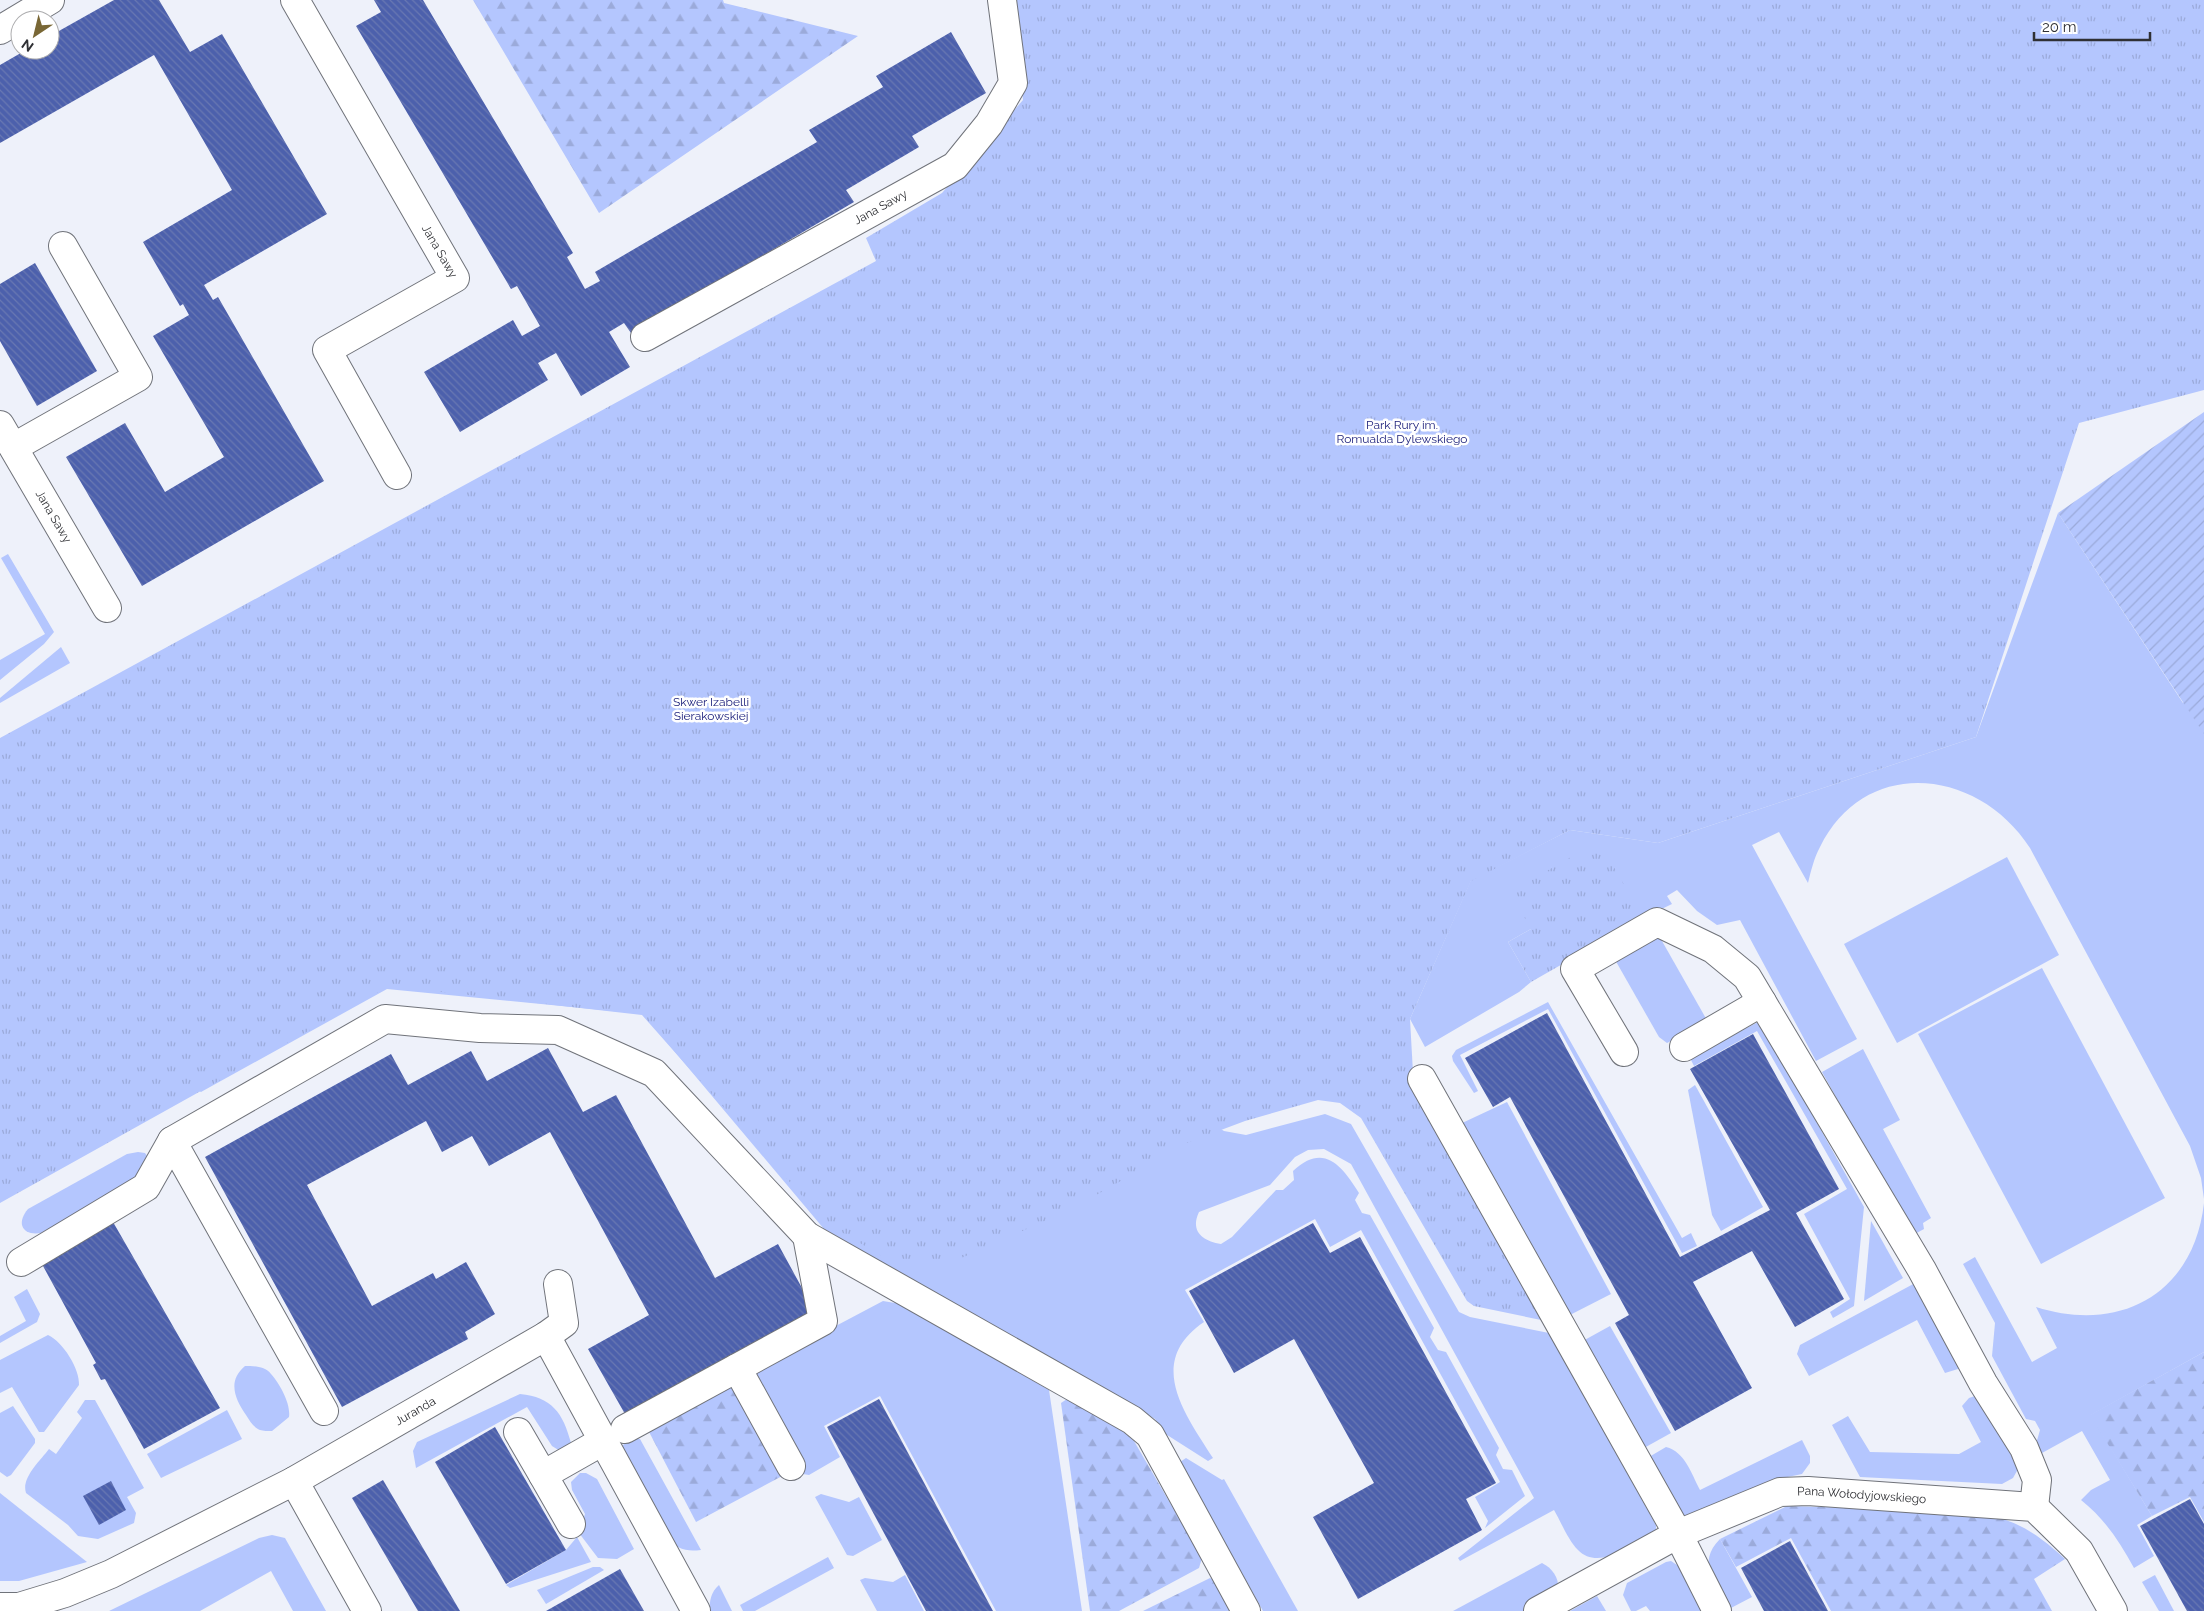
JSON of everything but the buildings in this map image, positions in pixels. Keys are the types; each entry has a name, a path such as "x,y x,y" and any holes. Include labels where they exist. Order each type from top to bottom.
{"street":[{"path":"0,30 50,0"},
{"name":"Jana Sawy","path":"296,0 455,278 327,350 397,475"},
{"name":"Jana Sawy","path":"644,337 954,166 989,124 1013,83 1002,0"},
{"path":"7,436 138,377 63,246"},
{"name":"Jana Sawy","path":"7,436 107,608"},
{"path":"1624,1052 1575,969 1657,922 1713,949 1747,977 1922,1270 1983,1383 2024,1448 2037,1480 2034,1507 2079,1551 2113,1611"},
{"path":"1684,1048 1762,1002"},
{"path":"21,1262 146,1187 172,1141 385,1019 480,1028 558,1030 654,1073 807,1236 1132,1420 1150,1435 1246,1611"},
{"path":"1422,1078 1678,1534 1717,1611"},
{"path":"172,1141 324,1411"},
{"path":"543,1476 823,1321 807,1236"},
{"name":"Juranda","path":"0,1607 19,1607 65,1594 111,1574 294,1481 546,1336 564,1323 558,1284"},
{"path":"546,1336 614,1435 696,1611"},
{"path":"737,1368 791,1466"},
{"path":"518,1432 571,1524"},
{"path":"294,1481 367,1611"},
{"name":"Pana Wołodyjowskiego","path":"1538,1611 1678,1534 1780,1492 1808,1490 2034,1507"}],"green space":[{"path":"473,0 723,0 724,3 858,36 599,213"},
{"path":"1014,0 2204,0 2204,390 2079,423 1976,737 1658,843 1570,830 1471,881 1410,1019 1414,1091 1541,1320 1474,1306 1467,1301 1361,1118 1340,1103 1318,1100 1245,1121 1189,1142 1070,1210 950,1263 887,1259 826,1223 642,1015 389,986 0,1203 0,738 876,261 866,238 942,193 1023,100"},
{"path":"2204,412 2204,734 2058,513"},
{"path":"2058,513 2183,703 2204,689 2204,1199 2201,1178 2190,1146 2030,848 2008,821 1982,801 1953,788 1923,783 1893,786 1865,797 1840,817 1820,847 1814,860 1808,883 1779,832 1752,845 1857,1039 1816,1061 1740,920 1717,925 1697,911 1677,890 1667,896 1672,904 1643,918 1531,929 1508,942 1531,982 1519,992 1425,1047 1410,1019 1471,880 1570,830 1658,843 1976,737"},
{"path":"8,554 54,632 44,644 0,680 0,660 45,634 1,558"},
{"path":"61,647 70,663 0,703 0,698"},
{"path":"1599,841 1643,918 1531,982 1508,942 1531,929 1510,892"},
{"path":"2007,857 2059,955 1897,1043 1844,944"},
{"path":"309,867 1216,1126 1224,1131 1246,1135 1325,1114 1351,1124 1459,1312 1470,1317 1549,1333 1656,1525 1656,1533 1617,1554 1596,1558 1587,1556 1578,1550 1571,1541 1554,1510 1460,1561 1458,1558 1534,1498 1351,1164 1324,1149 1308,1150 1295,1157 1270,1185 1199,1212 1196,1225 1197,1230 1203,1238 1221,1244 1232,1237 1276,1190 1283,1190 1294,1180 1293,1171 1314,1158 1323,1158 1331,1161 1346,1174 1359,1193 1355,1200 1362,1213 1370,1215 1434,1328 1430,1337 1438,1350 1446,1352 1499,1448 1496,1455 1503,1469 1512,1470 1525,1496 1485,1528 1488,1521 1475,1497 1500,1482 1361,1230 1330,1247 1315,1219 1185,1290 1204,1322 1186,1338 1177,1354 1174,1371 1176,1388 1191,1424 1213,1458 1208,1461 1164,1433 1155,1419 824,1229 643,1014 387,989 201,1092 195,1088"},
{"path":"1658,934 1708,1022 1667,1043 1659,1037 1614,958"},
{"path":"2042,968 2165,1198 2041,1264 1918,1034"},
{"path":"1548,1002 1682,1238 1691,1233 1697,1246 1682,1253 1548,1009 1460,1055 1478,1091 1474,1093 1453,1061 1452,1056 1456,1050"},
{"path":"1760,1021 1864,1207 1854,1306 1833,1318 1830,1312 1850,1299 1804,1214 1847,1189 1757,1031 1694,1066 1690,1058"},
{"path":"1863,1049 1900,1120 1883,1129 1931,1218 1923,1223 1924,1229 1913,1235 1822,1072"},
{"path":"1695,1085 1763,1207 1721,1231 1712,1215 1688,1090"},
{"path":"1507,1102 1611,1294 1566,1317 1460,1124"},
{"path":"145,1153 150,1160 145,1175 41,1233 25,1230 22,1219 28,1209 127,1154"},
{"path":"2204,1203 2204,1352 2091,1415 2152,1516 2137,1525 2154,1556 2134,1568 2111,1531 2090,1507 2081,1500 2091,1490 2110,1480 2082,1431 2042,1453 2036,1444 2040,1430 2035,1421 2026,1419 1992,1356 1995,1323 1963,1264 1975,1257 2032,1362 2057,1348 2036,1307 2067,1314 2097,1315 2124,1310 2148,1299 2169,1283 2185,1261 2197,1234"},
{"path":"1871,1221 1903,1278 1864,1301"},
{"path":"1917,1282 1961,1364 1958,1369 1945,1373 1917,1320 1809,1376 1797,1354 1800,1345"},
{"path":"27,1289 40,1314 37,1322 0,1343 0,1336 26,1321 14,1297"},
{"path":"883,1301 901,1304 1049,1390 1082,1611 996,1611 880,1396 824,1426 840,1457 809,1475 803,1474 755,1384 754,1375 758,1367"},
{"path":"1610,1326 1671,1433 1644,1448 1581,1342"},
{"path":"48,1335 70,1357 77,1371 79,1385 44,1432 39,1432 12,1387 0,1393 0,1360"},
{"path":"2204,1352 2204,1522 2190,1497 2152,1516 2090,1415"},
{"path":"245,1366 266,1369 278,1383 284,1394 289,1417 272,1431 261,1430 255,1427 242,1409 236,1396 236,1378"},
{"path":"734,1385 784,1475 696,1522 647,1428"},
{"path":"520,1394 548,1403 560,1415 571,1443 567,1449 560,1451 552,1446 527,1407 416,1468 413,1451 417,1442"},
{"path":"1975,1396 1980,1398 2017,1462 2018,1469 2013,1478 2002,1484 1860,1477 1832,1425 1848,1416 1870,1452 1959,1454 1981,1442 1962,1406 1969,1398"},
{"path":"1067,1399 1124,1432 1134,1441 1202,1558 1199,1568 1119,1611 1090,1611 1061,1403"},
{"path":"85,1400 95,1400 144,1488 127,1497 136,1513 134,1523 98,1539 78,1536 68,1525 26,1493 25,1487 26,1481 36,1464 49,1449 56,1454 82,1418 77,1412"},
{"path":"13,1406 35,1439 35,1443 11,1475 7,1477 0,1472 0,1413"},
{"path":"227,1410 242,1439 161,1478 147,1454"},
{"path":"633,1438 640,1439 701,1550 689,1550 678,1547 671,1541 655,1517 620,1451 623,1445"},
{"path":"1802,1440 1810,1456 1810,1463 1802,1474 1778,1479 1683,1519 1649,1457 1666,1447 1678,1453 1687,1464 1700,1490"},
{"path":"1186,1458 1222,1480 1224,1479 1298,1611 1263,1611 1180,1462"},
{"path":"580,1473 586,1473 597,1479 634,1549 617,1559 598,1558 579,1533 585,1514 572,1490 571,1482"},
{"path":"0,1493 87,1562 19,1581 0,1581"},
{"path":"821,1494 849,1502 859,1497 882,1540 853,1556 847,1555 815,1497"},
{"path":"1787,1506 1967,1511 2008,1521 2031,1532 2065,1559 2034,1579 2052,1611 1831,1611 1791,1538 1736,1567 1720,1539"},
{"path":"272,1535 285,1538 326,1611 293,1611 271,1571 200,1611 109,1611 259,1538"},
{"path":"577,1537 591,1562 510,1588 506,1585 566,1550"},
{"path":"1720,1539 1752,1597 1729,1609 1710,1574 1709,1557"},
{"path":"828,1557 834,1568 755,1611 743,1611 740,1605"},
{"path":"1671,1561 1680,1567 1704,1611 1650,1611 1646,1606 1636,1611 1631,1611 1623,1595 1627,1583"},
{"path":"1542,1563 1550,1568 1555,1575 1558,1593 1525,1611 1453,1611"},
{"path":"593,1567 600,1567 604,1570 546,1604 537,1590"},
{"path":"905,1575 924,1611 877,1611 860,1580 865,1578 893,1582"},
{"path":"2155,1575 2174,1611 2159,1611 2142,1582"},
{"path":"1210,1578 1214,1580 1231,1611 1143,1611"},
{"path":"719,1585 732,1611 710,1611 711,1597"},
{"path":"1597,1596 1606,1611 1570,1611"}],"park label":[{"name":"Park Rury im. Romualda Dylewskiego","path":"1402,432"},
{"name":"Skwer Izabelli Sierakowskiej","path":"711,709"}]}
